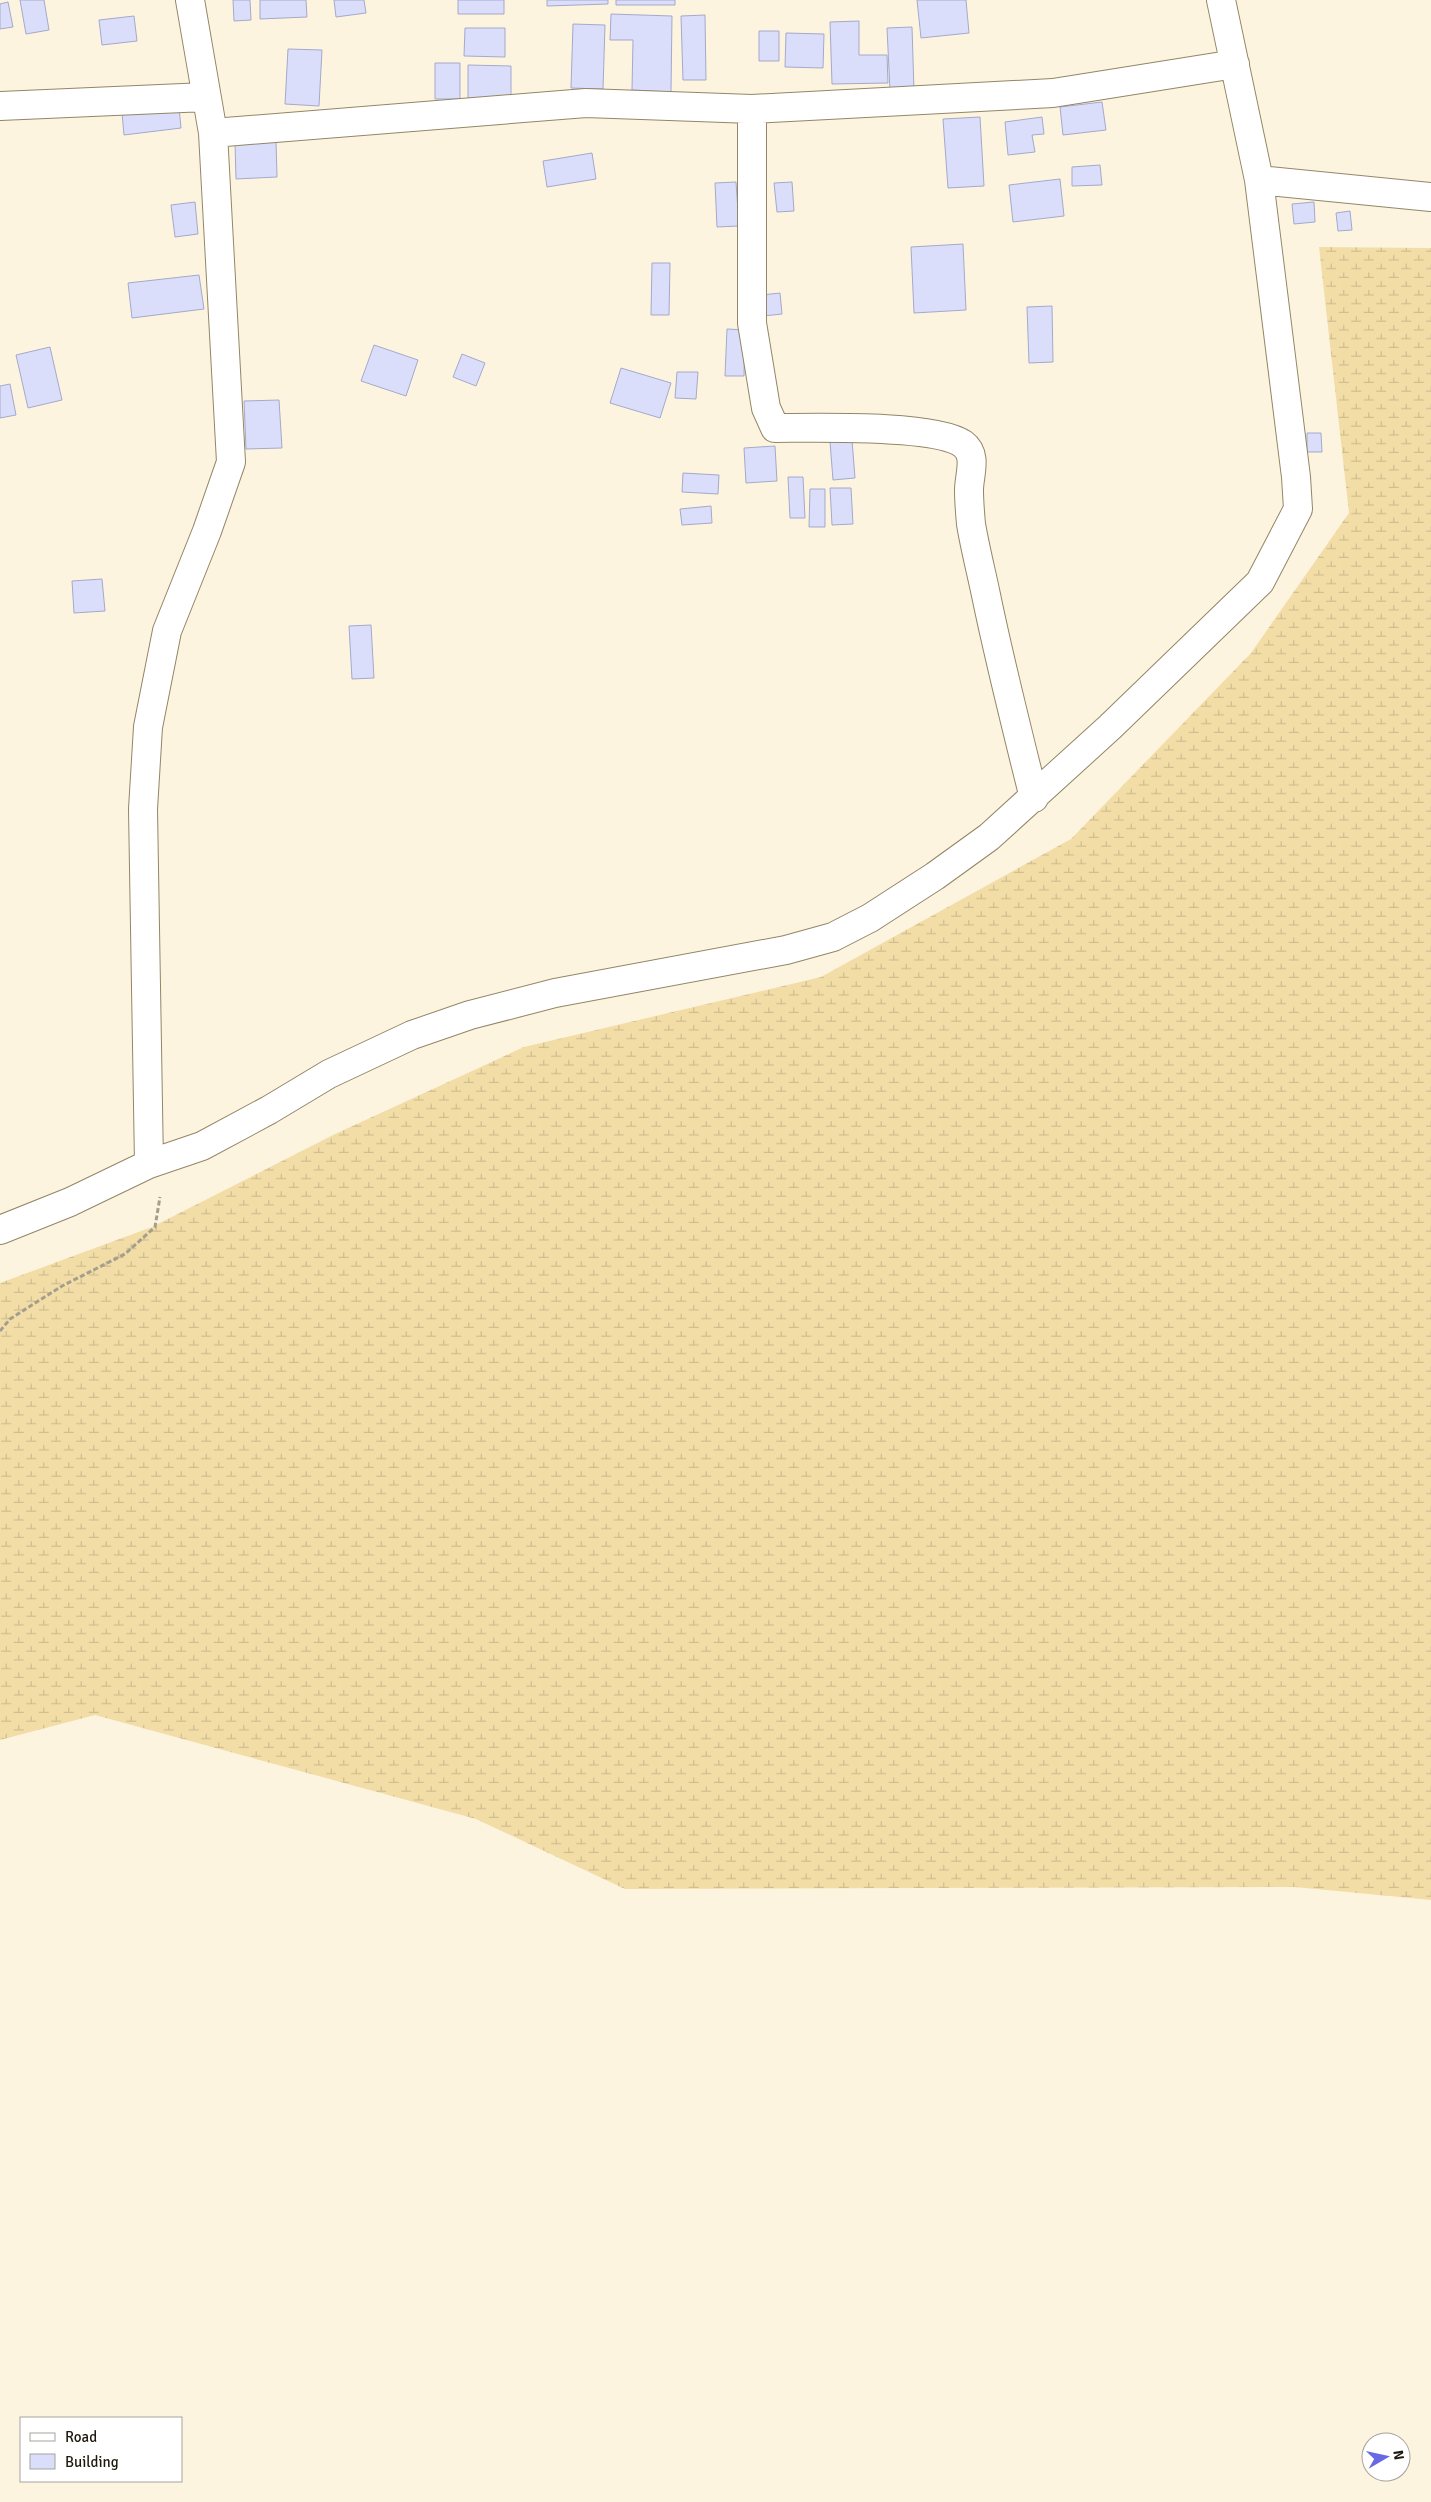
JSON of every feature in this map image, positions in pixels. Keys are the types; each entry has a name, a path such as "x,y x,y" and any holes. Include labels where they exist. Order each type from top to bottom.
{"street":[{"path":"149,1164 143,809 148,727 167,631 207,531 231,462 212,133 190,0"},
{"path":"0,1230 70,1202 149,1164 202,1146 269,1110 329,1074 412,1036 470,1015 555,993 786,950 834,937 900,900 989,837 1110,727 1260,582 1298,509 1296,477 1259,180 1221,0"},
{"path":"212,133 586,103 752,109 1053,93 1235,64"},
{"path":"0,106 206,97"},
{"path":"752,109 752,323 766,408 775,428 844,427 934,434 951,437 966,447 971,457 972,467 969,488 971,524 1001,668 1034,798"},
{"path":"1259,180 1431,197"}],"path":[{"path":"0,1331 10,1319 47,1296 125,1254 155,1227 162,1181 160,1174 149,1164"}],"green space":[{"path":"1319,247 1431,248 1431,1900 1295,1887 625,1889 476,1819 95,1715 0,1740 0,1283 152,1227 333,1135 524,1047 821,977 1071,839 1251,653 1349,513"}],"building":[{"path":"20,0 44,0 49,30 26,34"},
{"path":"233,0 250,0 251,20 234,21"},
{"path":"260,0 306,0 307,17 260,19"},
{"path":"334,0 364,0 366,13 336,17"},
{"path":"458,0 504,0 504,14 458,14"},
{"path":"547,0 608,0 608,4 547,6"},
{"path":"616,0 675,0 675,5 616,5"},
{"path":"917,0 966,0 969,33 921,38"},
{"path":"8,2 13,27 0,29 0,4"},
{"path":"611,14 672,16 671,92 632,90 633,40 610,40"},
{"path":"705,15 706,80 683,80 681,16"},
{"path":"134,16 137,41 102,45 99,20"},
{"path":"859,21 859,55 887,55 888,83 832,84 830,22"},
{"path":"573,24 605,25 603,89 571,88"},
{"path":"912,27 914,91 890,91 887,28"},
{"path":"465,28 505,28 505,57 464,56"},
{"path":"759,31 779,31 779,61 759,61"},
{"path":"786,33 824,34 823,68 785,67"},
{"path":"288,49 322,50 319,106 285,104"},
{"path":"435,63 460,63 460,99 435,99"},
{"path":"468,65 511,66 511,102 468,102"},
{"path":"1102,102 1106,130 1063,135 1060,107"},
{"path":"179,107 181,128 124,135 122,113"},
{"path":"980,117 984,186 948,188 943,119"},
{"path":"1042,117 1044,134 1032,135 1035,152 1008,155 1005,122"},
{"path":"276,142 277,177 236,179 235,143"},
{"path":"592,153 596,179 547,187 543,161"},
{"path":"1100,165 1102,185 1072,186 1072,167"},
{"path":"1060,179 1064,216 1013,222 1009,185"},
{"path":"736,182 739,226 717,227 715,183"},
{"path":"792,182 794,211 777,212 774,183"},
{"path":"195,202 198,234 175,237 171,205"},
{"path":"1314,202 1315,222 1294,224 1292,204"},
{"path":"1350,211 1352,230 1338,231 1336,213"},
{"path":"963,244 966,310 914,313 911,247"},
{"path":"652,263 670,263 669,315 651,315"},
{"path":"199,275 204,309 132,318 128,283"},
{"path":"780,293 782,314 763,316 761,295"},
{"path":"1052,306 1053,362 1029,363 1027,307"},
{"path":"727,329 745,330 744,376 725,376"},
{"path":"374,345 418,360 406,396 361,381"},
{"path":"50,347 62,400 28,408 16,355"},
{"path":"462,354 485,363 476,386 453,377"},
{"path":"621,368 671,383 660,418 610,403"},
{"path":"677,372 698,372 696,399 675,398"},
{"path":"10,384 16,415 0,418 0,386"},
{"path":"279,400 282,448 246,449 244,401"},
{"path":"1307,433 1321,433 1322,452 1307,452"},
{"path":"852,440 855,478 833,480 830,442"},
{"path":"775,446 777,481 746,483 744,448"},
{"path":"683,473 719,475 718,494 682,492"},
{"path":"788,477 803,477 805,518 790,518"},
{"path":"830,488 851,488 853,524 832,525"},
{"path":"810,489 825,489 825,527 809,527"},
{"path":"711,506 712,523 682,525 680,509"},
{"path":"102,579 105,611 74,613 72,581"},
{"path":"371,625 374,678 352,679 349,626"}]}
